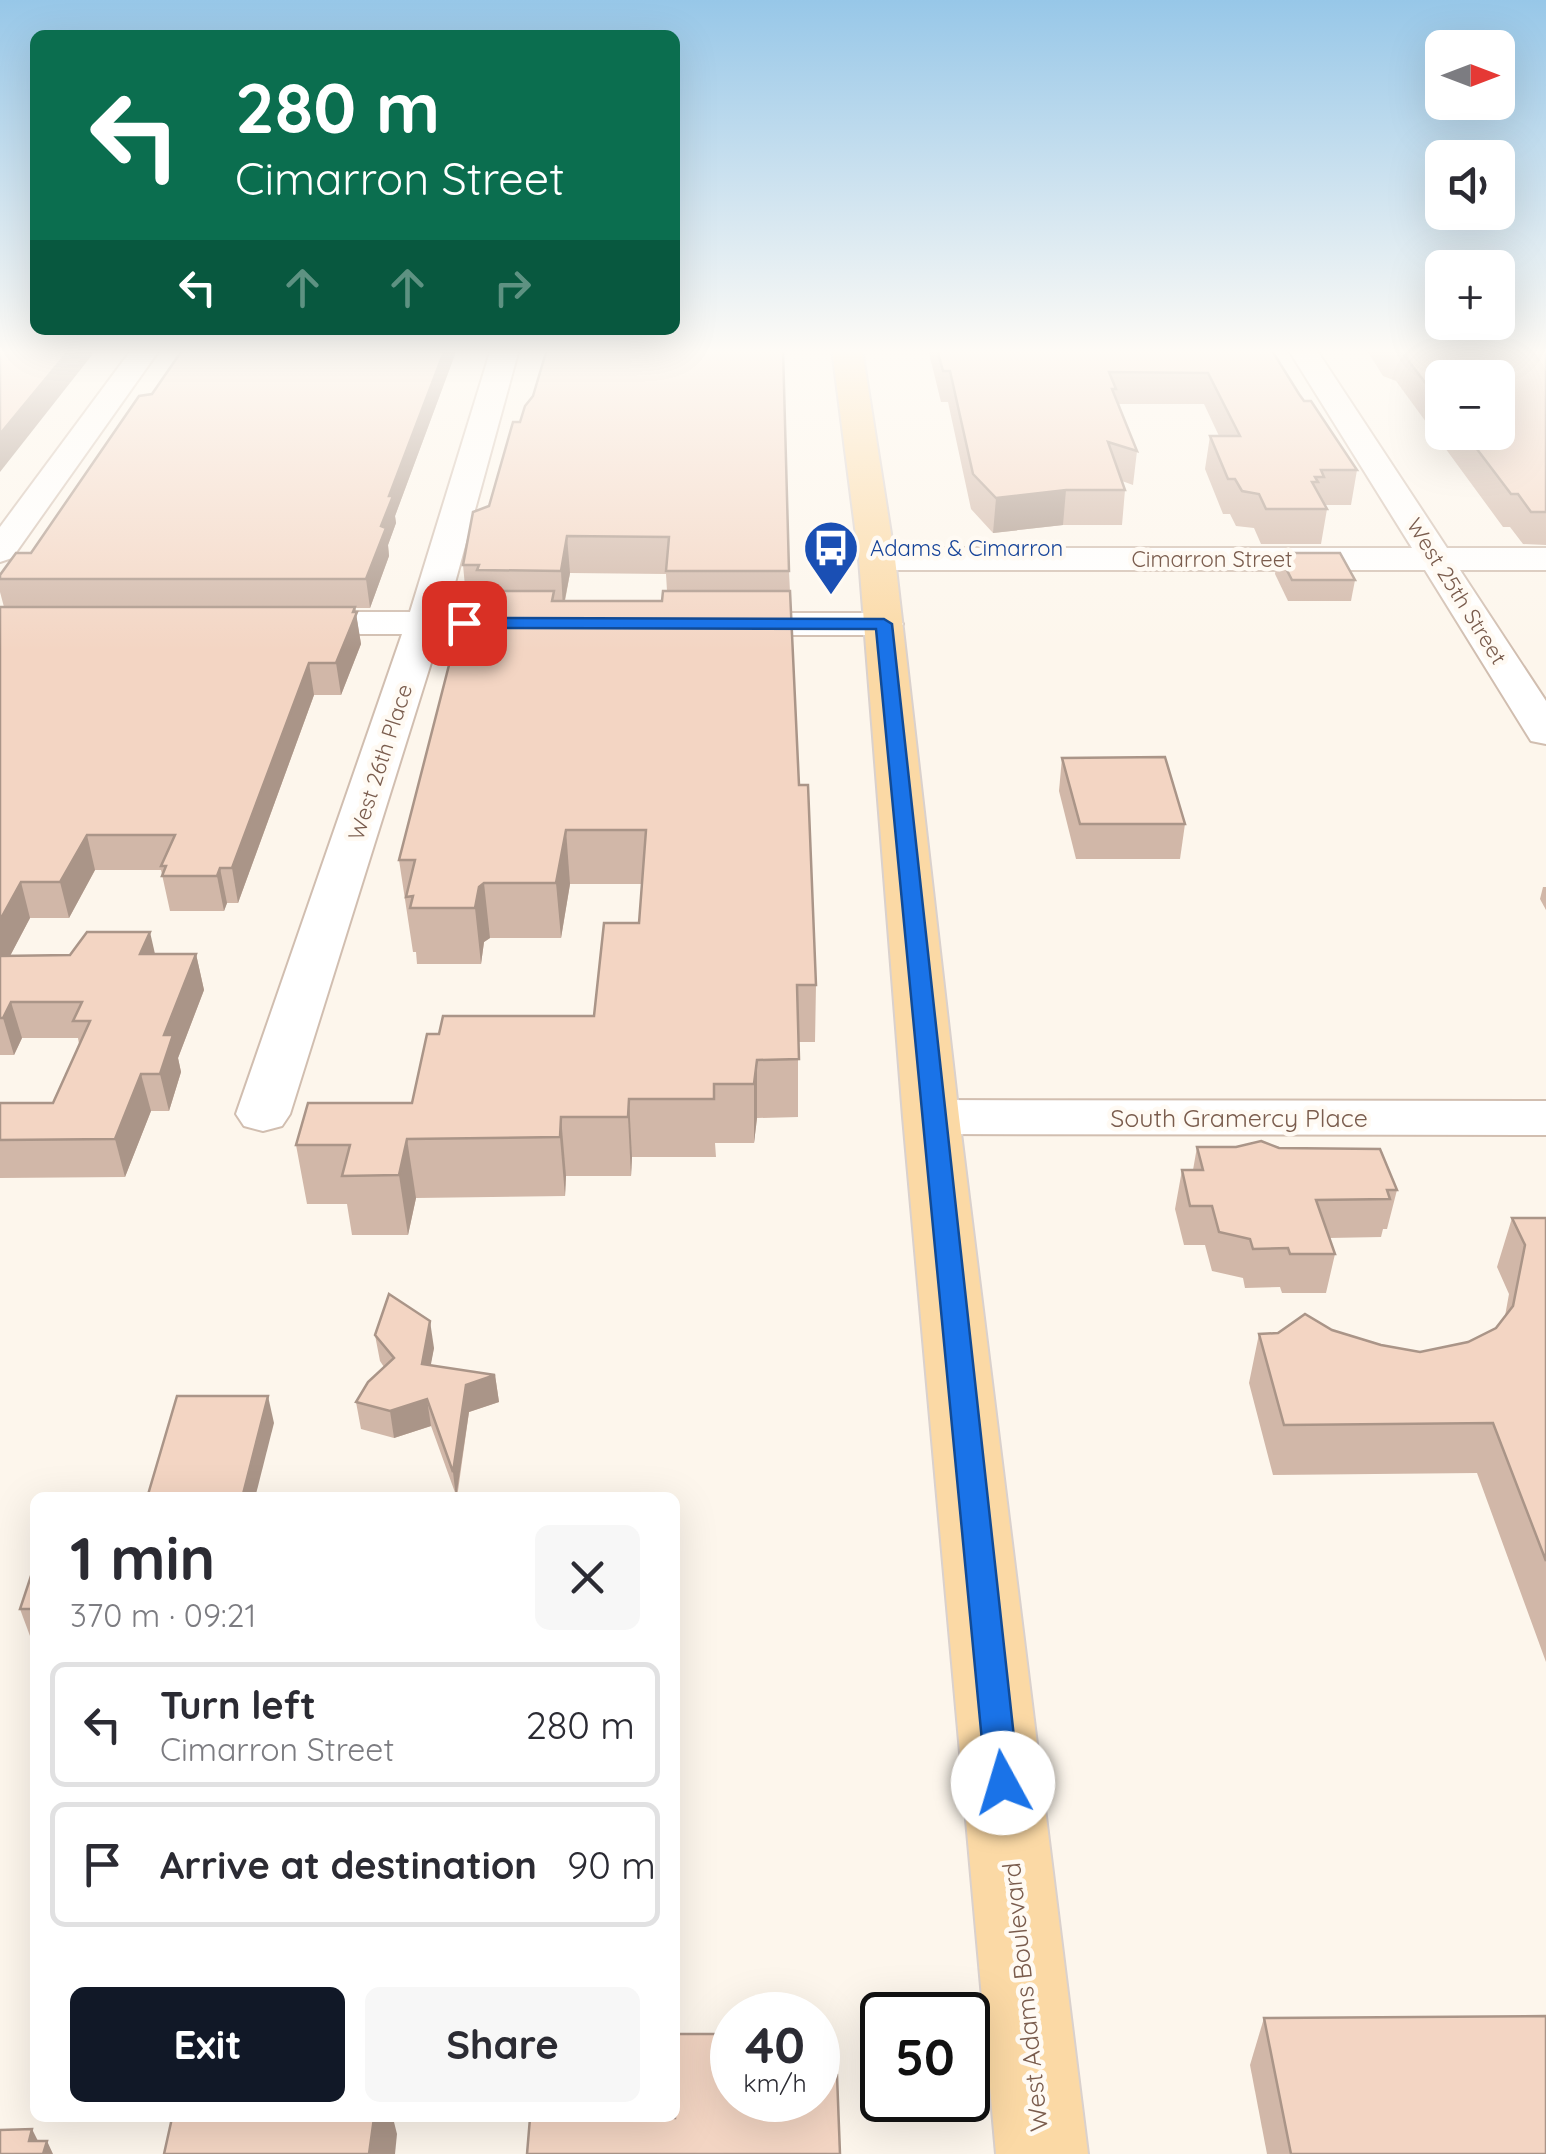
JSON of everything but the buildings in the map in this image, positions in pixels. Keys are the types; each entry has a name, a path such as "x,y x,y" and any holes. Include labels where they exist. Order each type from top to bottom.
{"main road":[{"name":"West Adams Boulevard","path":"861,450 884,624 931,1117 1042,2154"}],"street":[{"path":"0,552 74,450"},
{"name":"West 26th Place","path":"262,1114 425,623 476,450"},
{"name":"West 25th Street","path":"1367,450 1546,732"},
{"name":"Cimarron Street","path":"877,559 1546,559"},
{"path":"251,623 563,623"},
{"path":"681,624 884,624"},
{"name":"South Gramercy Place","path":"931,1117 1546,1118"}],"place":[{"name":"Adams & Cimarron","path":"831,597"}],"route":[{"path":"464,623 884,624 931,1117 1003,1783"}]}
